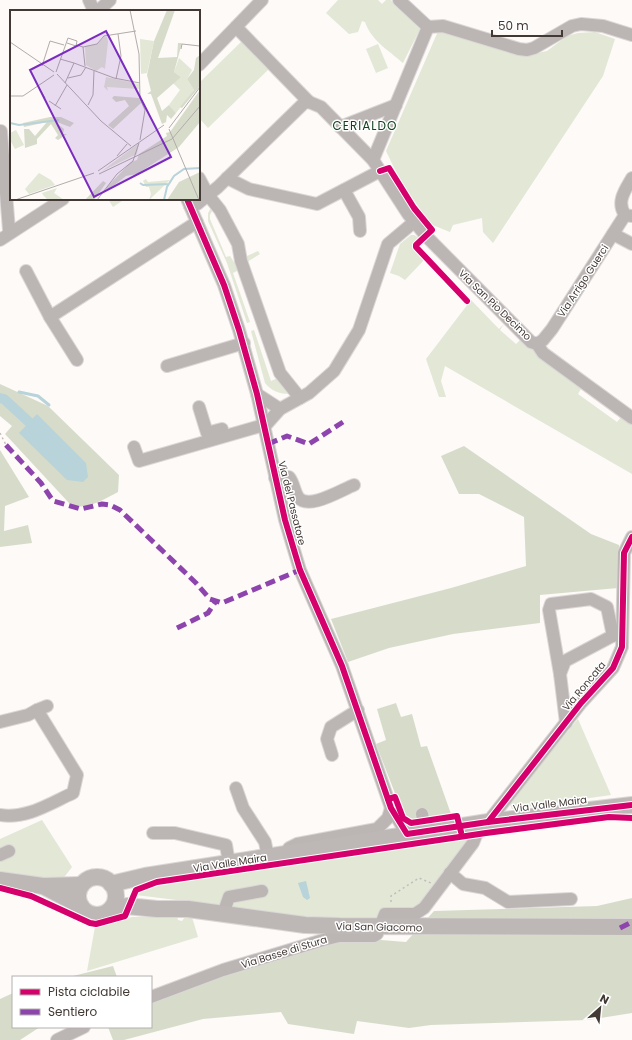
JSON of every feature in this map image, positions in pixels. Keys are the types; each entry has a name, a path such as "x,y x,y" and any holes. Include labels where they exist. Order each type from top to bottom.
{"main road":[{"name":"Via Valle Maira","path":"116,898 145,876 484,823 630,807"},
{"path":"43,886 81,906 89,913 94,915 100,915 116,898 101,877 89,878 81,886 78,896 81,906"},
{"path":"0,880 43,886 81,886"},
{"name":"Via San Giacomo","path":"116,898 146,909 188,908 305,925 380,927 632,928"}],"street":[{"path":"89,0 94,10"},
{"path":"99,10 110,0"},
{"path":"200,65 262,0"},
{"path":"399,0 428,27 443,26 527,50 534,48 572,26 581,24 602,26 632,35"},
{"path":"372,160 428,27"},
{"name":"Via San Pio Decimo","path":"236,28 310,102 321,107 372,160 414,222 478,290 531,342 537,344 543,353 632,418"},
{"path":"189,202 197,204 208,195 301,106 310,102"},
{"path":"340,127 396,105"},
{"path":"4,131 9,230"},
{"path":"227,178 248,188 317,204 380,171"},
{"name":"Via Arrigo Guerci","path":"537,344 543,340 552,329 613,234 629,215 621,207 621,202 632,178"},
{"path":"200,180 208,195 220,210 238,244 241,260 280,373 300,398"},
{"path":"344,190 359,216 360,231"},
{"path":"0,240 61,200"},
{"name":"Via del Passatore","path":"189,202 224,285 244,343 264,423 275,478 300,570 342,666 391,808 407,834"},
{"path":"50,317 197,222"},
{"path":"134,447 139,461 264,423 280,409 321,384 334,371 359,330 388,244 414,222"},
{"path":"613,234 632,244"},
{"path":"26,271 50,317 76,360"},
{"path":"167,366 244,343"},
{"path":"257,394 280,409"},
{"path":"199,407 207,433 264,423"},
{"path":"275,478 289,477 298,498 304,502 312,503 354,485"},
{"name":"Via Roncata","path":"484,823 613,668 622,647 618,633 624,553 632,538"},
{"path":"560,674 565,662 618,633 607,607 590,599 551,604 549,610 560,674 566,723"},
{"path":"0,722 28,716 42,708 77,775 73,793 38,810 14,817 0,814"},
{"path":"332,755 327,739 332,727 358,710"},
{"path":"236,788 244,808 265,842 268,857"},
{"path":"287,855 289,848 297,844 377,829 388,818 391,808"},
{"path":"422,814 426,832"},
{"name":"Via Basse di Stura","path":"152,997 223,970 323,940 339,936 374,936 380,927 385,914 415,914 419,912 473,843 484,823"},
{"path":"153,833 175,833 226,845 229,863"},
{"path":"450,873 463,884 485,888 508,902 571,899"},
{"path":"223,914 229,897 262,891"},
{"path":"57,1040 82,1028"}],"path":[{"path":"0,433 6,444"},
{"path":"391,902 391,896 419,878 440,886"}],"green space":[{"path":"338,0 378,0 382,4 386,0 391,0 420,29 403,63 376,40 365,22 362,21 358,32 349,34 326,13"},
{"path":"439,29 523,56 547,51 567,36 578,33 595,32 615,39 603,76 493,243 483,232 482,218 453,225 450,232 430,224 400,180 386,151"},
{"path":"242,41 269,69 208,128 200,119 200,82"},
{"path":"378,44 388,68 376,73 366,49"},
{"path":"109,200 124,200 113,207"},
{"path":"212,206 214,207 210,215 210,219 226,257 230,256 239,270 233,273 250,322 247,323 227,263 208,221 208,213"},
{"path":"411,235 419,238 412,247 424,260 405,280 390,273 400,244"},
{"path":"258,251 260,254 247,262 247,256"},
{"path":"471,300 499,329 504,324 500,330 516,344 521,339 539,356 582,387 578,394 617,422 622,416 632,424 632,474 445,366 441,381 446,397 439,397 426,359"},
{"path":"254,330 271,381 278,378 290,394 276,392 265,383 251,331"},
{"path":"0,384 48,406 119,475 118,492 87,506 75,506 69,503 5,434 12,426 0,416"},
{"path":"464,446 591,534 619,545 618,588 540,595 540,623 453,634 389,648 348,662 331,619 451,588 526,566 524,517 479,494 459,494 441,456"},
{"path":"0,450 29,497 5,506 4,531 28,525 32,543 0,547"},
{"path":"396,703 401,717 412,714 421,747 427,746 451,814 407,820 403,814 376,744 386,740 377,709"},
{"path":"578,719 611,795 512,809 509,802"},
{"path":"42,820 72,867 62,880 0,873 0,839"},
{"path":"469,838 420,906 411,910 386,909 371,922 288,916 225,906 136,895 138,891 159,884"},
{"path":"632,898 632,1013 588,1020 431,1025 409,1028 357,1021 354,1034 288,1024 281,1012 203,1019 124,1040 113,1040 108,1028 152,1028 152,1004 209,979 314,946 356,938 406,942 434,911 597,906"},
{"path":"177,916 178,920 182,921 185,917 192,917 198,937 87,971 95,927 132,917"},
{"path":"113,966 117,976 73,976"},
{"path":"12,993 12,1028 38,1028 20,1040 0,1040 0,999"}],"water":[{"path":"37,414 86,463 88,477 83,482 67,480 19,433"},
{"path":"306,881 310,898 307,900 303,897 298,883"}],"waterway":[{"path":"19,392 38,396 49,405"},
{"path":"0,398 4,399 29,422"}],"marked path":[{"path":"268,444 287,436 309,444 343,422"},
{"path":"6,445 41,483 53,501 81,509 102,504 110,505 120,510 196,583 210,599 222,603 300,570"},
{"path":"177,628 208,613 216,601"},
{"path":"620,928 632,922"}],"cycle path":[{"path":"380,171 389,168 414,208 432,230 416,245 416,247 467,301"},
{"path":"187,200 224,285 239,330 257,394 285,520 300,570 342,666 391,808 407,834 488,822 632,805"},
{"path":"488,822 581,703 613,668 622,647 624,553 632,537"},
{"path":"388,799 395,797 403,818 411,823 457,816 461,832"},
{"path":"0,888 31,896 90,923 96,924 125,916 136,890 157,882 486,833 609,817 632,818"}],"district":[{"name":"CERIALDO","path":"365,125"}]}
